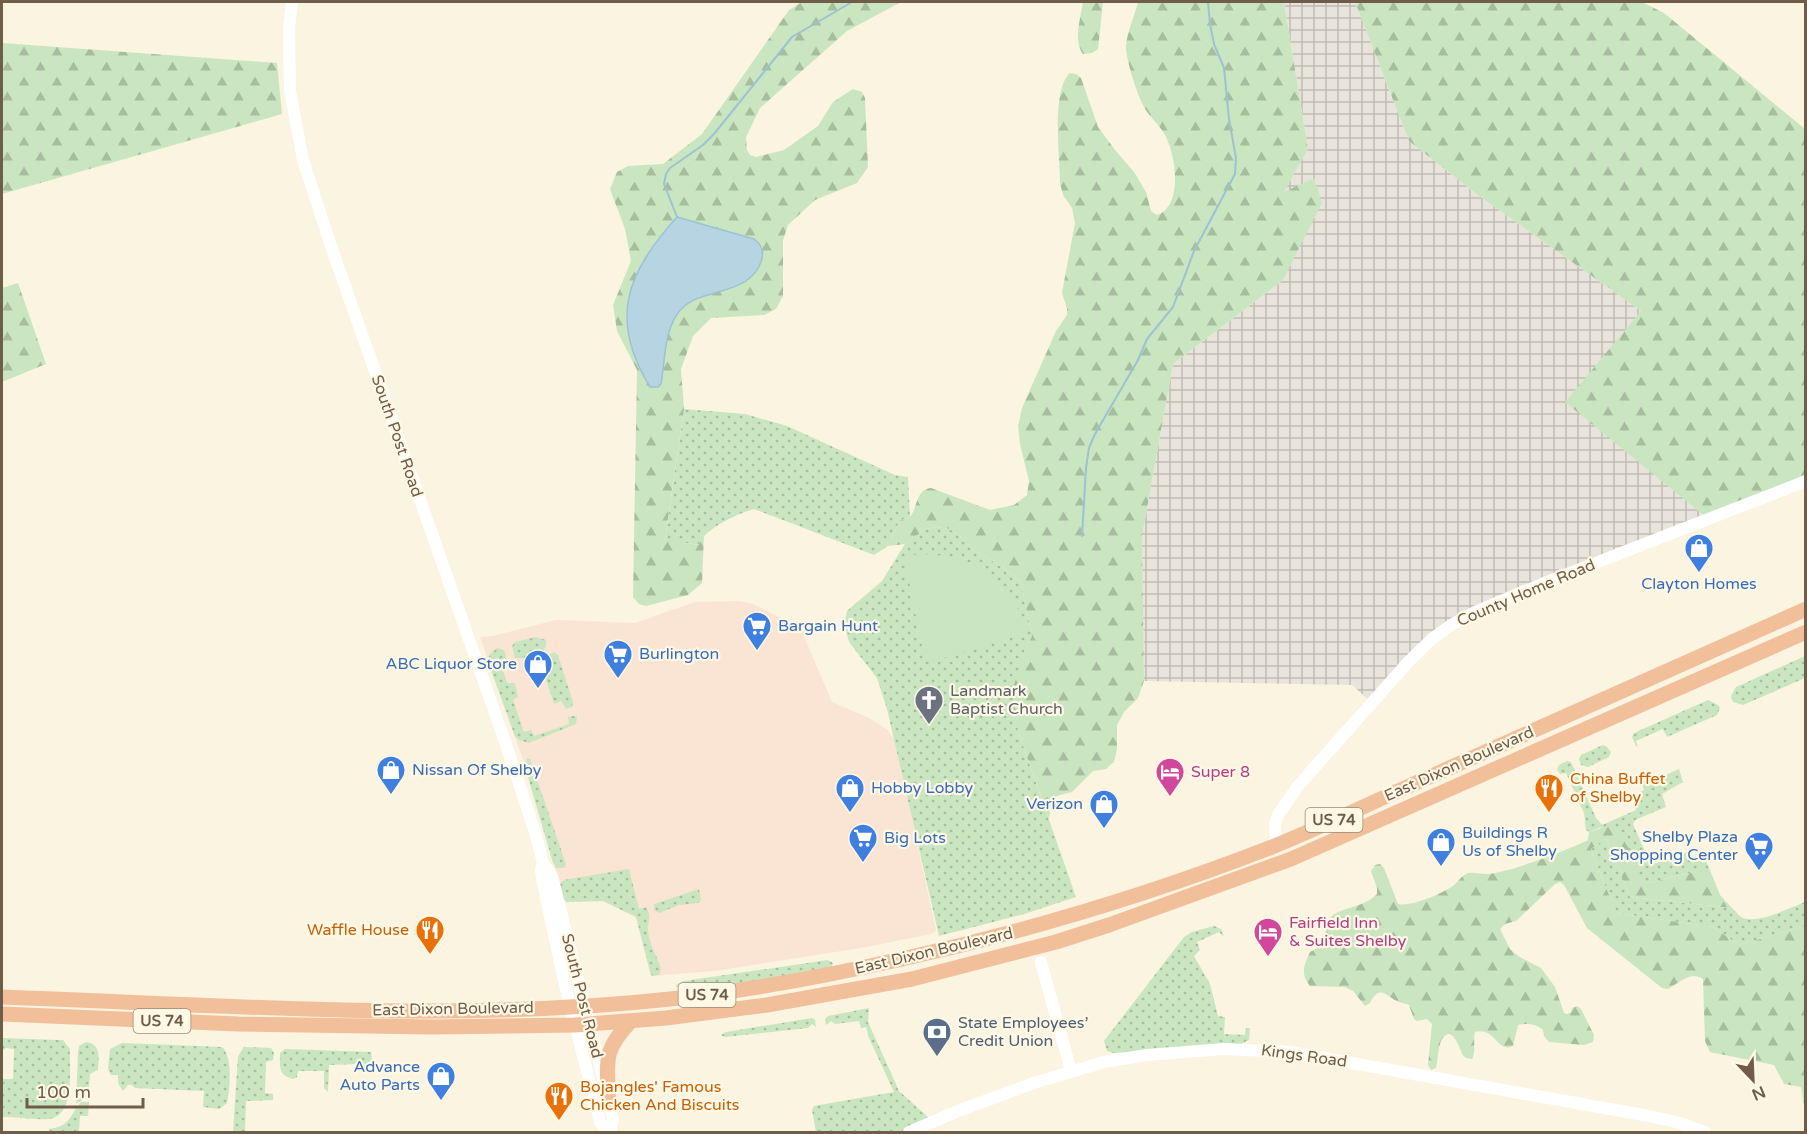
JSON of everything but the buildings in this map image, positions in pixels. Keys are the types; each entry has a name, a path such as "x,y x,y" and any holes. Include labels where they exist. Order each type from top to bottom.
{"highway":[{"name":"East Dixon Boulevard","path":"2,997 424,1011 492,1011 668,1000 723,993 841,972 1043,925 1153,890 1276,846 1806,609"},
{"name":"East Dixon Boulevard","path":"2,1014 277,1025 432,1027 582,1024 631,1021 767,1005 912,979 1056,942 1291,859 1624,710 1806,632"},
{"path":"1291,859 1292,849 1298,844 1410,792 1418,782"},
{"path":"1182,899 1194,889 1269,857 1275,852 1276,846"},
{"path":"609,1102 608,1053 615,1038 631,1021"}],"street":[{"name":"South Post Road","path":"292,2 289,30 290,91 298,141 536,835 543,863 542,879 578,1006 600,1122 609,1132"},
{"name":"County Home Road","path":"1276,846 1275,824 1278,815 1298,786 1410,660 1433,638 1475,612 1806,481"},
{"path":"1041,962 1071,1071"},
{"name":"South Post Road","path":"582,1024 609,1102 613,1119 609,1132"},
{"name":"Kings Road","path":"909,1132 958,1111 1071,1071 1123,1058 1193,1051 1254,1049 1290,1052 1649,1116 1706,1132"}],"shaded area":[{"path":"1284,2 1355,2 1409,141 1479,196 1641,311 1707,518 1451,625 1371,702 1352,685 1144,681 1142,536 1173,364 1283,280 1283,193 1308,149"},
{"path":"695,602 751,603 800,627 832,702 869,718 888,730 895,741 936,930 931,934 861,948 715,971 652,976 636,917 603,901 565,902 524,763 480,637 493,636 556,620 635,623"}],"green space":[{"path":"802,2 901,2 847,31 760,108 746,137 747,150 750,155 756,157 784,150 818,126 833,102 853,89 862,92 865,98 868,167 857,183 815,200 788,225 783,240 783,296 776,309 764,315 711,318 693,336 681,369 684,409 665,539 698,545 704,534 702,583 688,595 646,606 639,604 633,597 637,370 617,331 613,305 631,261 625,229 610,189 617,172 628,166 663,164 702,134 789,10"},
{"path":"1083,2 1103,2 1098,49 1092,53 1083,54 1078,35"},
{"path":"1138,2 1284,2 1308,149 1284,192 1314,178 1322,203 1283,280 1173,364 1142,536 1144,681 1138,698 1124,712 1117,725 1117,749 1114,762 1106,769 1093,771 1072,792 1057,796 1051,802 1049,819 1018,731 1014,708 1013,688 1032,636 1021,584 1015,576 974,551 950,529 936,527 926,529 905,544 888,546 900,520 910,517 920,495 926,489 931,488 990,510 1014,505 1027,495 1029,481 1018,426 1022,408 1056,331 1067,315 1062,293 1075,223 1072,208 1063,195 1060,183 1058,109 1064,82 1070,73 1081,78 1098,127 1134,172 1146,192 1151,211 1157,215 1171,202 1175,180 1170,145 1141,102 1126,51 1128,35"},
{"path":"1355,2 1642,2 1664,13 1805,129 1805,481 1707,518 1565,402 1641,311 1479,196 1409,141"},
{"path":"2,43 277,63 282,114 2,194"},
{"path":"18,283 46,364 2,382 2,288"},
{"path":"684,409 745,414 787,426 895,475 908,477 910,517 900,520 888,546 874,555 754,509 714,528 707,533 699,545 665,540"},
{"path":"936,527 950,529 974,551 1015,576 1021,584 1032,636 1024,653 1018,731 1076,897 1024,914 939,936 887,709 877,678 849,642 844,624 847,611 882,581 905,544 926,529"},
{"path":"918,554 956,558 987,572 1011,597 1027,632 931,662 927,660 924,656 904,557"},
{"path":"536,637 546,640 546,646 533,671 527,673 523,658 515,658 512,646 515,642"},
{"path":"497,648 504,650 509,666 503,670 507,683 515,683 518,697 513,700 524,732 531,730 534,736 569,724 568,717 574,716 577,717 576,724 529,743 519,740 515,736 489,665 489,655"},
{"path":"554,652 558,655 573,702 572,707 566,709 561,701 554,704 542,668 548,655"},
{"path":"1805,656 1805,678 1743,705 1733,702 1731,696 1736,687"},
{"path":"1708,700 1720,708 1717,715 1667,737 1663,729 1636,741 1638,747 1636,746 1632,737 1634,733"},
{"path":"1603,745 1611,752 1609,757 1588,767 1581,765 1579,759 1581,755"},
{"path":"527,758 530,759 566,864 564,868 557,868 553,863 525,767"},
{"path":"1567,761 1571,762 1596,818 1602,825 1636,810 1635,806 1640,792 1644,790 1640,780 1657,779 1679,769 1683,782 1662,794 1666,807 1635,820 1633,824 1651,865 1687,852 1693,858 1705,859 1710,870 1649,883 1642,881 1601,827 1589,832 1586,830 1584,813 1566,773 1560,774 1557,769 1559,765"},
{"path":"1607,826 1619,828 1623,833 1642,881 1649,883 1710,870 1720,895 1732,908 1630,897 1606,838 1591,849 1616,913 1713,927 1739,945 1805,926 1805,1111 1801,1087 1784,1084 1774,1065 1710,1052 1705,1041 1703,979 1694,976 1668,989 1662,988 1587,928 1564,885 1560,882 1555,884 1516,921 1505,924 1500,929 1510,949 1541,968 1555,987 1564,1013 1571,1012 1572,1008 1577,1006 1581,1009 1594,1035 1593,1042 1584,1045 1549,1042 1543,1030 1538,1026 1521,1024 1518,1025 1513,1046 1503,1046 1487,1033 1475,1032 1472,1059 1464,1056 1456,1040 1450,1034 1442,1039 1436,1068 1431,1070 1428,1065 1432,1024 1427,1019 1417,1021 1414,1019 1409,1005 1380,993 1365,1006 1353,991 1345,987 1310,986 1307,982 1304,973 1306,961 1310,952 1327,943 1325,930 1328,921 1333,915 1359,905 1377,894 1371,871 1375,865 1380,864 1384,868 1398,904 1411,903 1443,892 1468,873 1497,873 1553,855 1588,840 1589,832"},
{"path":"1606,838 1630,897 1732,908 1741,917 1749,919 1774,914 1805,902 1805,926 1739,945 1713,927 1616,913 1591,849"},
{"path":"629,869 639,909 646,907 649,912 648,932 661,969 659,975 652,976 650,972 636,917 603,901 567,902 563,899 560,884 564,880"},
{"path":"699,889 701,900 698,903 679,905 659,913 654,910 654,904"},
{"path":"1214,926 1221,929 1224,937 1219,932 1197,942 1200,950 1194,956 1210,984 1218,1016 1225,1017 1224,1034 1245,1035 1246,1028 1250,1028 1249,1040 1241,1044 1114,1053 1107,1051 1104,1041 1184,937 1192,932"},
{"path":"828,960 833,963 831,968 711,989 676,987 684,981"},
{"path":"869,1008 868,1022 899,1091 929,1118 901,1132 816,1132 812,1110 814,1106 894,1092 866,1027 861,1028 859,1021 835,1024 831,1021 826,1025 825,1019 828,1016"},
{"path":"812,1018 815,1020 816,1027 812,1024 808,1028 725,1037 721,1035 726,1032"},
{"path":"2,1038 63,1040 70,1049 69,1090 64,1110 58,1116 49,1119 2,1117 2,1079 13,1079 14,1049 6,1048 2,1051"},
{"path":"86,1042 91,1043 97,1049 98,1070 90,1074 88,1099 83,1099 76,1104 78,1052 79,1046"},
{"path":"122,1043 222,1047 229,1065 230,1082 227,1103 219,1109 203,1107 204,1091 135,1088 128,1085 123,1091 118,1083 118,1075 111,1075 108,1069 110,1049"},
{"path":"244,1047 271,1048 274,1053 273,1060 266,1062 265,1093 273,1094 273,1100 246,1101 245,1132 233,1132 238,1056"},
{"path":"285,1049 371,1052 373,1068 359,1067 357,1064 329,1065 328,1092 324,1088 324,1071 298,1071 297,1077 293,1079 282,1073 280,1053"},
{"path":"81,1102 89,1102 88,1116 80,1116 79,1132 49,1132 49,1129 66,1123"}],"water":[{"path":"677,217 754,239 762,249 762,255 759,267 746,281 699,298 682,308 669,332 661,384 658,387 650,387 637,362 629,339 627,318 629,297 635,277 646,257"}],"waterway":[{"path":"677,217 664,184 670,168 703,145 714,134 792,37 852,2"},
{"path":"1082,536 1089,448 1138,360 1147,339 1173,307 1194,251 1235,174 1236,158 1224,68 1214,44 1208,2"}],"place":[{"name":"Clayton Homes","path":"1699,574"},
{"name":"Bargain Hunt","path":"757,652"},
{"name":"Burlington","path":"618,680"},
{"name":"ABC Liquor Store","path":"538,690"},
{"name":"Landmark Baptist Church","path":"929,726"},
{"name":"Nissan Of Shelby","path":"391,796"},
{"name":"Super 8","path":"1170,798"},
{"name":"Hobby Lobby","path":"850,814"},
{"name":"China Buffet of Shelby","path":"1549,814"},
{"name":"Verizon","path":"1104,830"},
{"name":"Big Lots","path":"863,864"},
{"name":"Buildings R Us of Shelby","path":"1441,868"},
{"name":"Shelby Plaza Shopping Center","path":"1759,872"},
{"name":"Waffle House","path":"430,956"},
{"name":"Fairfield Inn & Suites Shelby","path":"1268,958"},
{"name":"State Employees’ Credit Union","path":"937,1058"},
{"name":"Advance Auto Parts","path":"441,1102"},
{"name":"Bojangles' Famous Chicken And Biscuits","path":"559,1122"}]}
